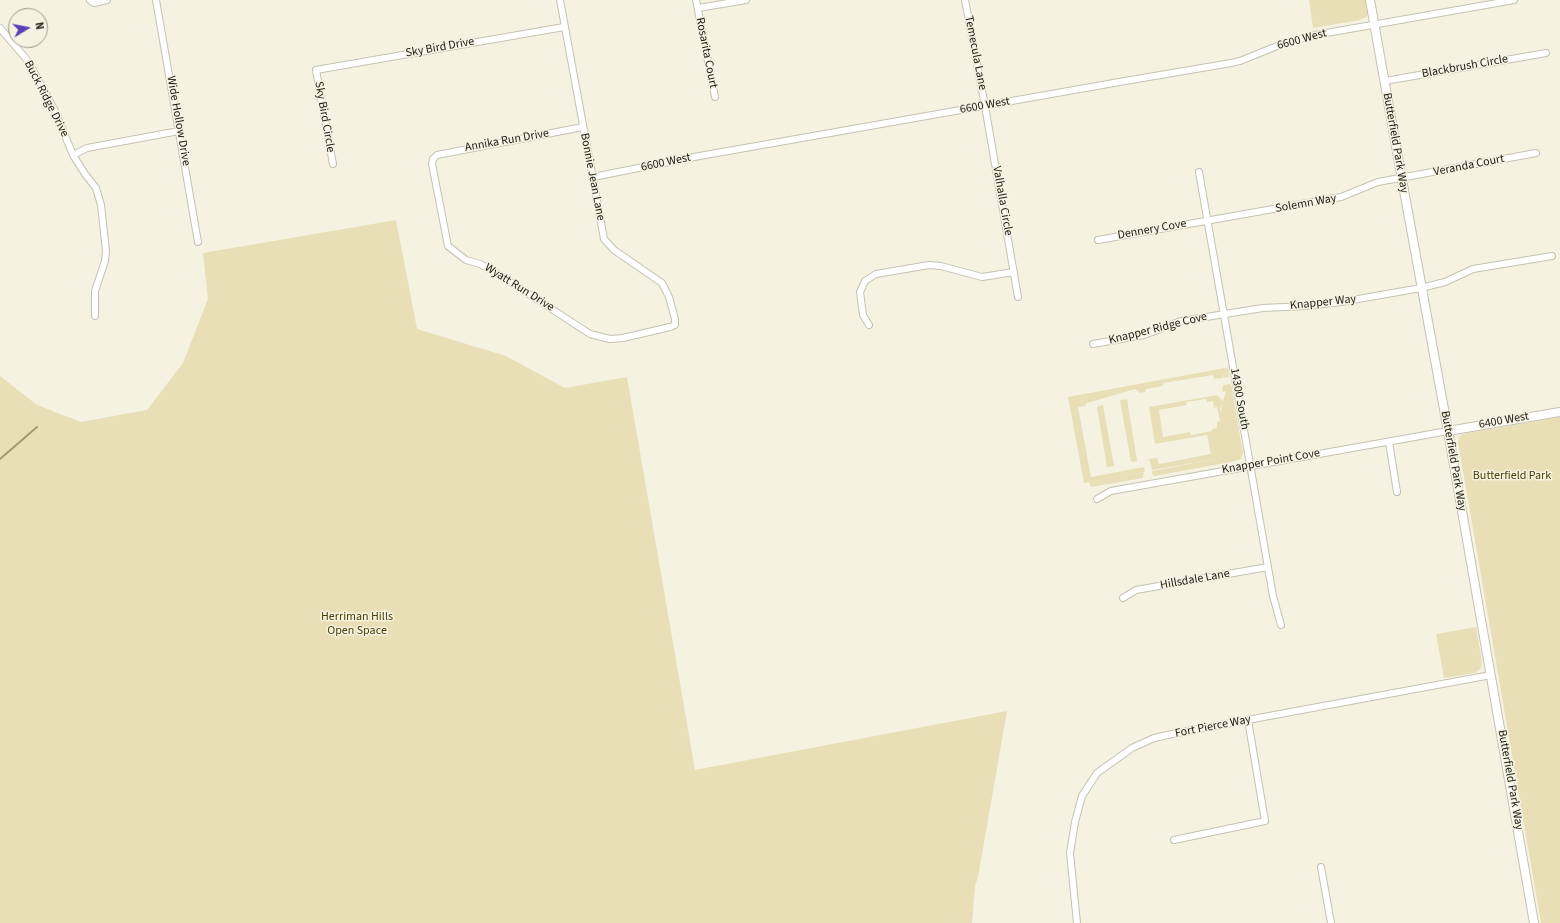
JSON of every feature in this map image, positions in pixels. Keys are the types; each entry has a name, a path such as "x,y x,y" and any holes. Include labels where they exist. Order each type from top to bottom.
{"street":[{"path":"90,0 94,2 107,0"},
{"name":"Wide Hollow Drive","path":"156,0 198,242"},
{"name":"Bonnie Jean Lane","path":"560,0 604,239 614,250 662,283 669,298 675,325"},
{"name":"Rosarita Court","path":"696,0 714,98"},
{"path":"698,8 746,0"},
{"name":"Temecula Lane","path":"965,0 985,106"},
{"name":"Butterfield Park Way","path":"1370,0 1448,431 1534,923"},
{"name":"6600 West","path":"593,177 702,155 1231,63 1298,39 1514,0"},
{"name":"Sky Bird Drive","path":"316,70 564,27"},
{"name":"Buck Ridge Drive","path":"0,28 28,61 54,112 73,155 96,188 101,205 106,251 105,261 95,290 95,316"},
{"name":"Blackbrush Circle","path":"1385,81 1546,53"},
{"name":"Sky Bird Circle","path":"316,70 332,164"},
{"name":"Valhalla Circle","path":"985,106 1018,297"},
{"name":"Annika Run Drive","path":"433,159 442,153 583,127"},
{"path":"73,155 87,148 179,131"},
{"name":"Veranda Court","path":"1401,178 1536,153"},
{"name":"Wyatt Run Drive","path":"433,159 432,164 445,235 448,246 457,254 466,260 480,264 495,272 590,334 601,338 623,338 675,325"},
{"name":"14300 South","path":"1199,172 1273,596 1281,625"},
{"name":"Solemn Way","path":"1207,221 1341,198 1374,184 1401,178"},
{"name":"Dennery Cove","path":"1098,240 1207,221"},
{"name":"Knapper Way","path":"1224,314 1263,308 1307,306 1341,302 1421,288 1445,282 1473,270 1552,256"},
{"path":"869,325 863,315 860,292 865,281 876,274 929,265 941,266 982,277 1014,272"},
{"name":"Knapper Ridge Cove","path":"1093,344 1144,335 1181,321 1224,314"},
{"name":"6400 West","path":"1448,431 1560,412"},
{"name":"Knapper Point Cove","path":"1097,499 1111,491 1448,431"},
{"path":"1389,442 1397,492"},
{"name":"Hillsdale Lane","path":"1123,598 1136,590 1268,567"},
{"name":"Fort Pierce Way","path":"1077,923 1070,853 1075,822 1082,796 1097,773 1132,748 1154,738 1177,733 1491,675"},
{"path":"1174,840 1265,821 1248,720"},
{"path":"1322,867 1331,923"}],"green space":[{"path":"1309,0 1365,0 1368,14 1360,20 1313,28"},
{"name":"Herriman Hills Open Space","path":"396,220 417,329 506,356 565,388 627,377 695,770 1007,711 978,877 975,886 972,923 0,923 0,376 37,405 81,422 147,410 183,363 208,299 203,253"},
{"path":"1228,365 1229,377 1223,378 1225,372 1222,378 1214,379 1213,375 1163,383 1163,386 1146,389 1145,392 1140,393 1135,389 1078,407 1091,477 1144,467 1145,472 1084,483 1068,397 1225,368 1226,370"},
{"path":"1231,384 1243,453 1241,459 1154,476 1152,471 1223,458 1152,470 1149,459 1157,458 1159,464 1211,454 1207,435 1155,444 1149,407 1217,395 1223,401 1220,409 1222,413 1221,408 1226,391 1222,392 1223,385","holes":["1206,399 1207,402 1213,401 1214,408 1217,407 1220,421 1217,422 1217,428 1212,429 1212,431 1191,435 1190,432 1163,437 1159,410 1187,405 1186,402"]},
{"path":"1127,399 1137,461 1131,462 1120,400"},
{"path":"1103,405 1114,466 1107,467 1097,407"},
{"name":"Butterfield Park","path":"1560,417 1560,923 1541,923 1458,442 1459,437 1463,434"},
{"path":"1144,472 1143,478 1091,487 1089,482"},
{"path":"1476,627 1482,662 1481,668 1475,673 1444,678 1436,634"}],"waterway":[{"path":"0,459 37,427"}]}
